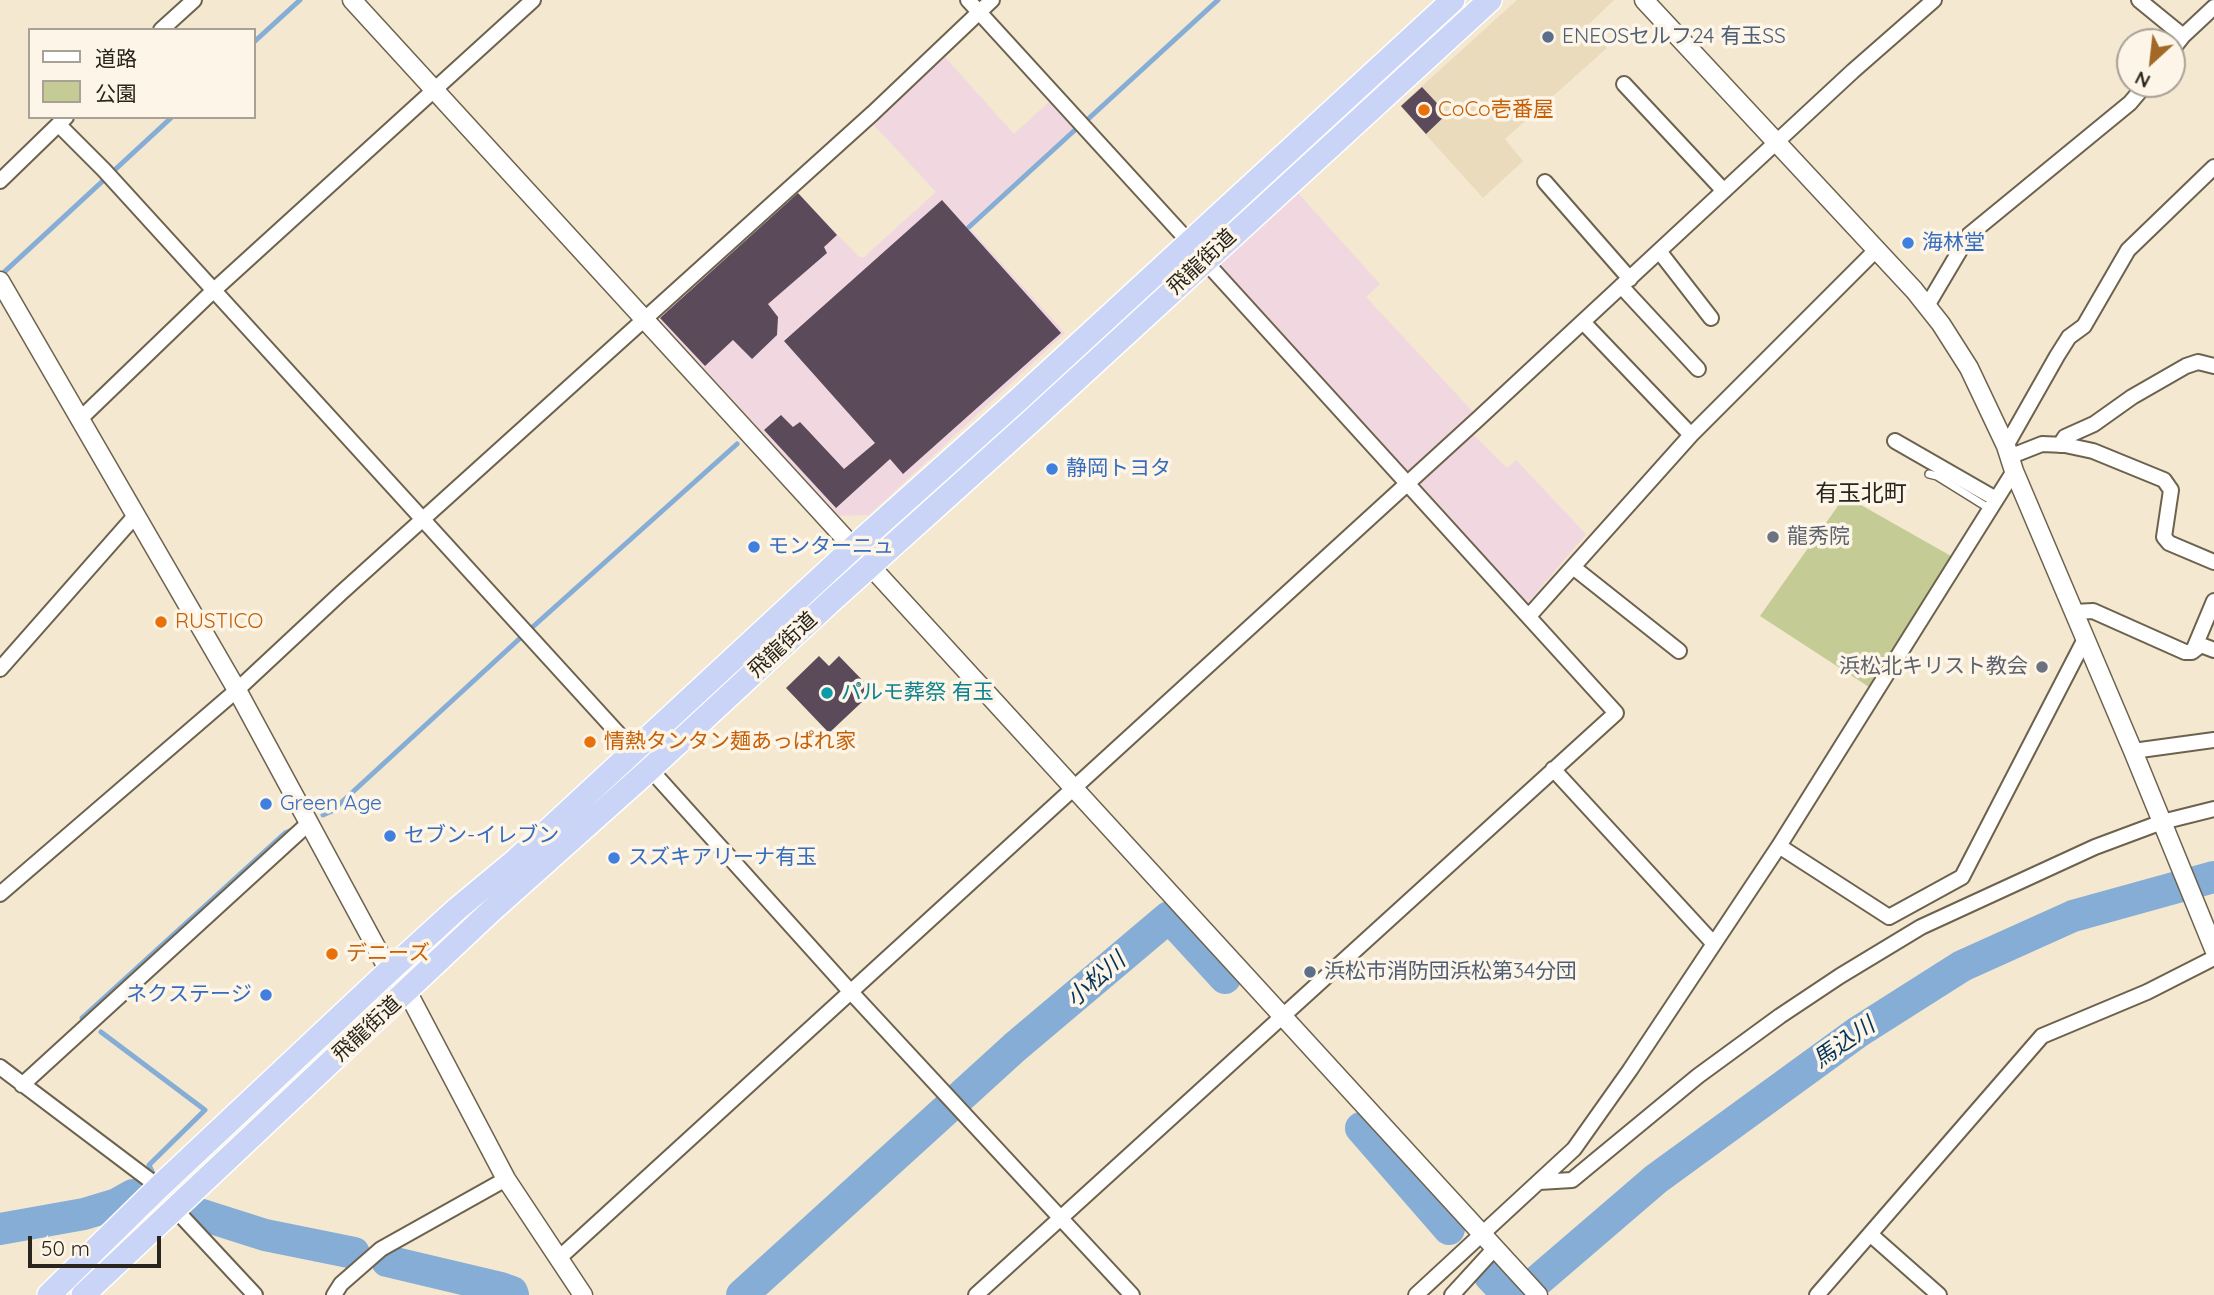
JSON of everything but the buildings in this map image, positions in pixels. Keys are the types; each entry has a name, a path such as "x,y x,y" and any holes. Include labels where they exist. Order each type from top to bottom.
{"highway":[{"name":"飛龍街道","path":"49,1295 159,1187 389,971 516,860 642,760 870,565 1197,252 1453,0"},
{"name":"飛龍街道","path":"83,1295 491,911 854,547 1490,0"}],"street":[{"path":"163,28 194,0"},
{"path":"352,0 1538,1295"},
{"path":"79,420 213,291 533,0"},
{"path":"968,0 1616,713 975,1295"},
{"path":"0,894 237,690 873,113 992,0"},
{"path":"1644,0 1877,249 1927,306 1969,368 2010,458 2133,751 2213,950 2147,992 2042,1036 1816,1295"},
{"path":"558,1259 849,990 1583,322 1853,71 1934,0"},
{"path":"2138,0 2173,28"},
{"path":"2186,33 2214,7"},
{"path":"1624,84 1724,191"},
{"path":"1927,306 1969,235 2134,98"},
{"path":"0,181 62,121 213,291 849,990 1132,1295"},
{"path":"1416,1295 1574,1149 1630,1070 1779,846 1993,504 2010,458 2057,356 2069,337 2084,326 2128,250 2214,167"},
{"path":"1545,182 1698,369"},
{"path":"1529,615 1691,435 1877,249"},
{"path":"1658,251 1711,318"},
{"path":"1,283 237,690 389,971 407,991 506,1179 583,1295"},
{"path":"1583,322 1691,435"},
{"path":"2060,444 2066,437 2094,425 2132,397 2186,366 2198,362 2214,366"},
{"path":"1895,441 1993,504"},
{"path":"2010,458 2042,444 2060,444 2093,452 2164,480 2171,490 2163,535 2165,540 2214,562"},
{"path":"0,669 135,516"},
{"path":"1573,567 1679,651"},
{"path":"2192,652 2214,601"},
{"path":"2074,612 2093,611 2176,649 2192,652 2201,645 2214,650"},
{"path":"1779,846 1889,917 1962,877 2085,639"},
{"path":"2133,751 2214,740"},
{"path":"1553,769 1714,944"},
{"path":"1539,1182 1572,1181 1698,1076 1780,1016 1921,927 2095,847 2162,822 2214,809"},
{"path":"22,1085 309,823"},
{"path":"0,1067 159,1187"},
{"path":"334,1295 341,1284 381,1249 506,1179"},
{"path":"174,1208 255,1295"},
{"path":"1870,1234 1939,1295"},
{"path":"1452,1295 1495,1248"}],"lane":[{"path":"1928,474 1993,504"}],"shaded area":[{"path":"1517,0 1614,0 1586,27 1607,48 1505,139 1523,161 1483,198 1400,106"},
{"path":"945,57 1014,134 1050,101 1074,127 967,225 1065,333 869,515 839,516 660,317 795,190 859,257 864,257 936,192 873,124"},
{"path":"1298,193 1380,284 1366,297 1474,413 1408,474 1217,265"},
{"path":"1474,435 1507,468 1516,460 1586,534 1528,603 1417,486"}],"green space":[{"path":"1845,496 1951,556 1869,687 1760,616"}],"waterway":[{"path":"256,40 300,0"},
{"path":"1086,121 1218,0"},
{"path":"0,276 170,119"},
{"path":"969,227 1076,129"},
{"path":"323,815 332,811 737,444"},
{"path":"82,1018 285,833 294,829"},
{"name":"馬込川","path":"1521,1295 1656,1179 1858,1032 1962,966 2073,916 2214,877"},
{"name":"小松川","path":"959,1098 1169,917 1225,978"},
{"path":"101,1032 205,1110 149,1165 156,1180"},
{"name":"小松川","path":"742,1295 949,1107"},
{"name":"小松川","path":"1361,1128 1449,1229"},
{"name":"小松川","path":"0,1229 84,1214 117,1204 133,1195"},
{"name":"小松川","path":"199,1214 265,1235 354,1253"},
{"name":"小松川","path":"387,1261 501,1288 513,1295"},
{"name":"小松川","path":"1490,1276 1508,1295"}],"place":[{"name":"ENEOSセルフ24 有玉SS","path":"1548,37"},
{"name":"CoCo壱番屋","path":"1424,110"},
{"name":"海林堂","path":"1908,243"},
{"name":"静岡トヨタ","path":"1052,469"},
{"name":"龍秀院","path":"1773,537"},
{"name":"モンターニュ","path":"754,547"},
{"name":"RUSTICO","path":"161,622"},
{"name":"浜松北キリスト教会","path":"2042,667"},
{"name":"パルモ葬祭 有玉","path":"827,693"},
{"name":"情熱タンタン麺あっぱれ家","path":"590,742"},
{"name":"Green Age","path":"266,804"},
{"name":"セブン-イレブン","path":"390,836"},
{"name":"スズキアリーナ有玉","path":"614,858"},
{"name":"デニーズ","path":"332,954"},
{"name":"浜松市消防団浜松第34分団","path":"1310,972"},
{"name":"ネクステージ","path":"266,995"}],"district":[{"name":"有玉北町","path":"1861,494"}]}
